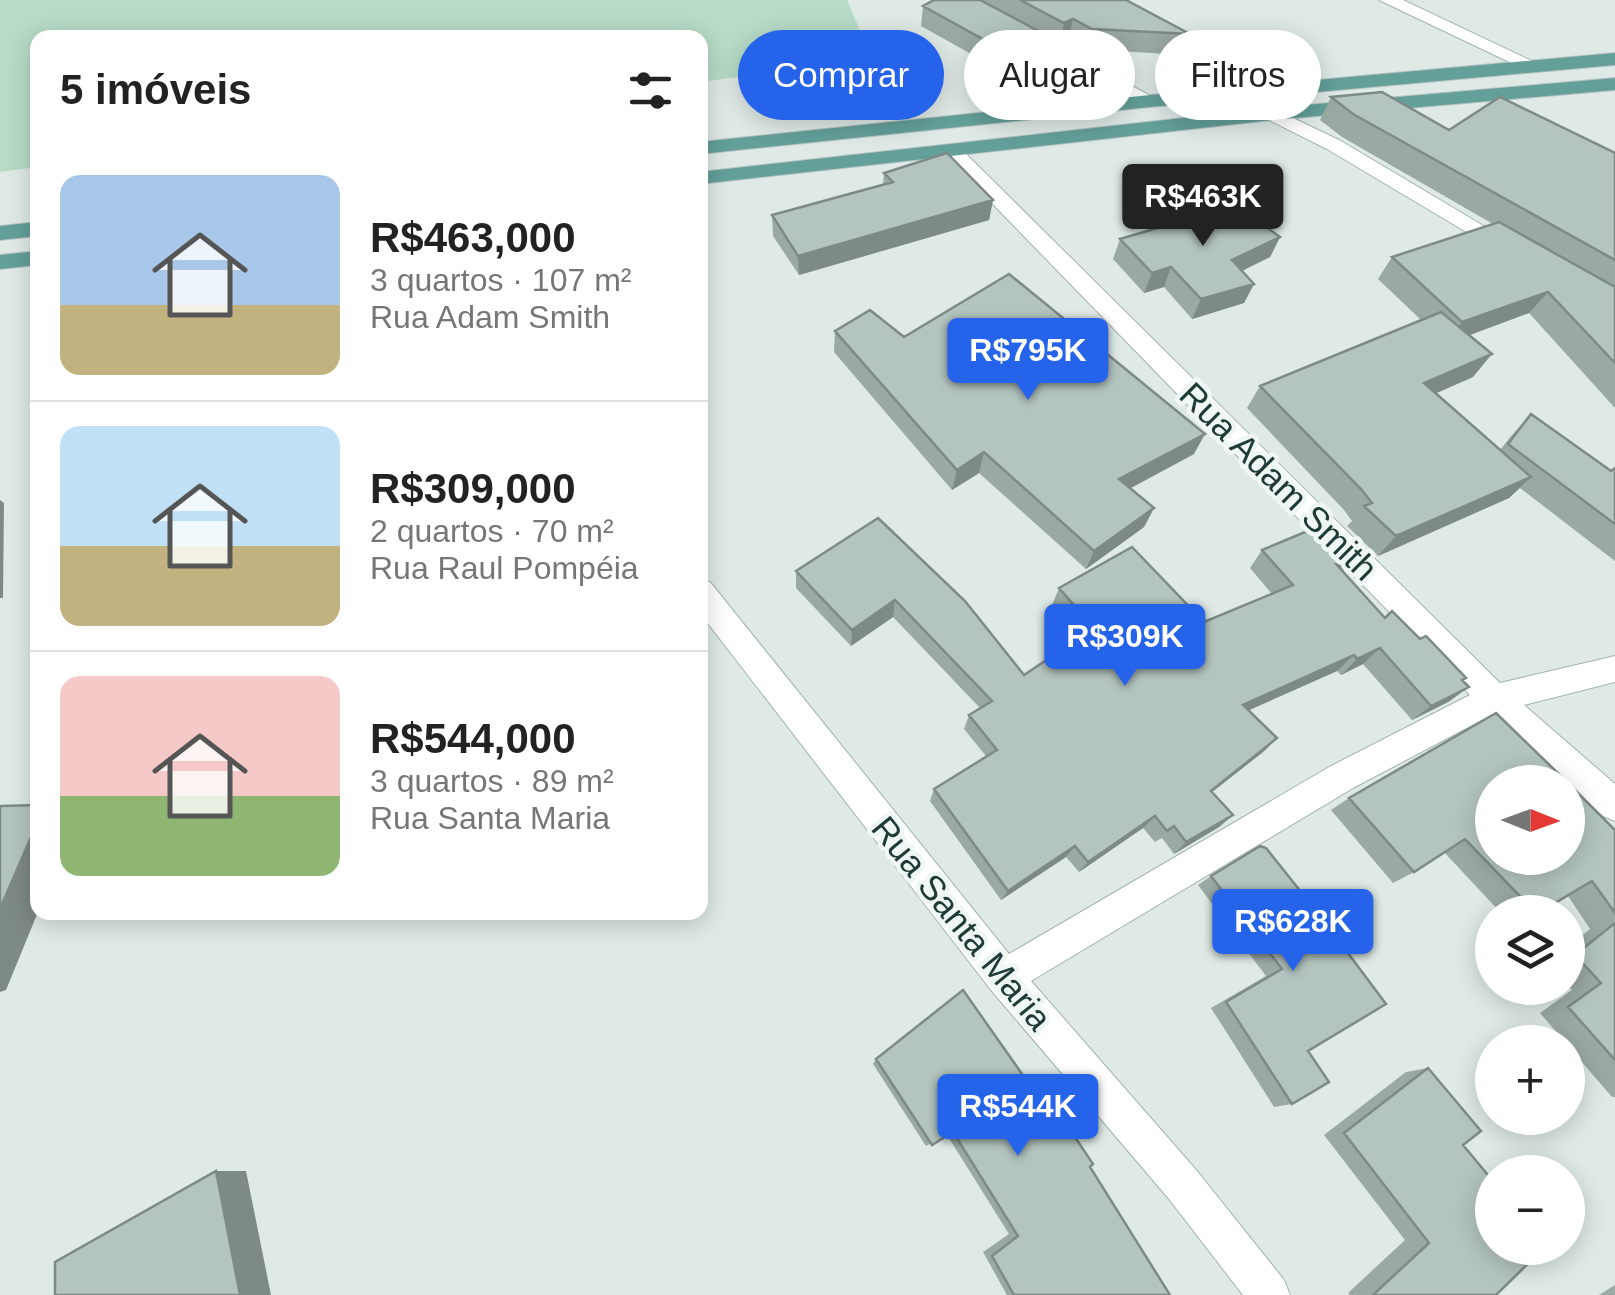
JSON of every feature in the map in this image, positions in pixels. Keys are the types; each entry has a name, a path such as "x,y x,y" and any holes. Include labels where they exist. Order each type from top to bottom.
{"main road":[{"path":"708,147 1528,64 1615,59"},
{"path":"1321,110 1615,84"},
{"path":"708,177 1218,120"},
{"path":"0,234 30,230"},
{"path":"0,262 30,259"}],"street":[{"path":"957,0 1150,101"},
{"path":"1388,0 1528,64"},
{"path":"1284,120 1529,259"},
{"name":"Rua Adam Smith","path":"951,150 1494,698 1615,806"},
{"name":"Rua Santa Maria","path":"708,602 1004,977 1184,1185 1269,1295"},
{"path":"1004,977 1342,777 1494,698 1615,669"}],"green space":[{"path":"0,0 847,0 860,30 738,30 738,77 708,81 708,30 30,30 30,168 0,172"}],"building":[{"path":"934,0 980,0 1036,30 966,30 923,6"},
{"path":"1020,0 1126,0 1182,30 1092,29 1073,19 1064,23"},
{"path":"1382,92 1449,130 1500,97 1615,153 1615,260 1353,114 1331,97"},
{"path":"947,153 993,200 798,256 772,215 893,182 884,173"},
{"path":"1236,205 1280,237 1232,260 1254,284 1201,299 1171,267 1152,273 1120,239"},
{"path":"1499,222 1615,287 1615,363 1548,292 1462,322 1392,257"},
{"path":"1009,274 1205,434 1119,479 1154,508 1094,551 984,452 957,470 835,331 870,310 904,337"},
{"path":"1441,312 1492,354 1424,383 1531,477 1396,536 1364,506 1372,503 1361,489 1260,386"},
{"path":"1531,414 1611,471 1615,468 1615,524 1508,444"},
{"path":"878,518 965,601 1024,675 1094,628 1059,588 1132,547 1204,622 1293,585 1262,550 1329,522 1360,553 1336,564 1385,618 1392,611 1420,639 1426,636 1466,678 1462,680 1469,687 1431,706 1380,648 1357,659 1354,655 1243,705 1277,738 1211,791 1233,815 1186,842 1174,826 1167,831 1155,816 1088,862 1075,846 1008,891 934,789 997,750 969,715 992,701 895,600 852,630 796,571"},
{"path":"1496,713 1550,765 1475,765 1475,849 1465,839 1414,872 1349,798"},
{"path":"1585,800 1615,830 1615,913 1592,881 1569,895 1519,895 1500,875 1585,875"},
{"path":"30,805 30,840 0,909 0,806"},
{"path":"1260,846 1266,848 1386,1004 1308,1051 1329,1082 1292,1104 1226,1002 1282,969 1211,876"},
{"path":"1615,923 1615,1060 1568,1007 1585,1005 1585,995 1601,983 1585,966 1585,947"},
{"path":"963,990 1034,1091 1041,1086 1093,1164 1090,1167 1170,1295 1014,1295 992,1256 1018,1236 953,1132 932,1145 876,1059"},
{"path":"1428,1068 1475,1124 1476,1135 1463,1145 1475,1159 1475,1265 1527,1265 1496,1295 1373,1295 1429,1243 1344,1133"},
{"path":"216,1171 240,1295 55,1295 55,1262"}]}
